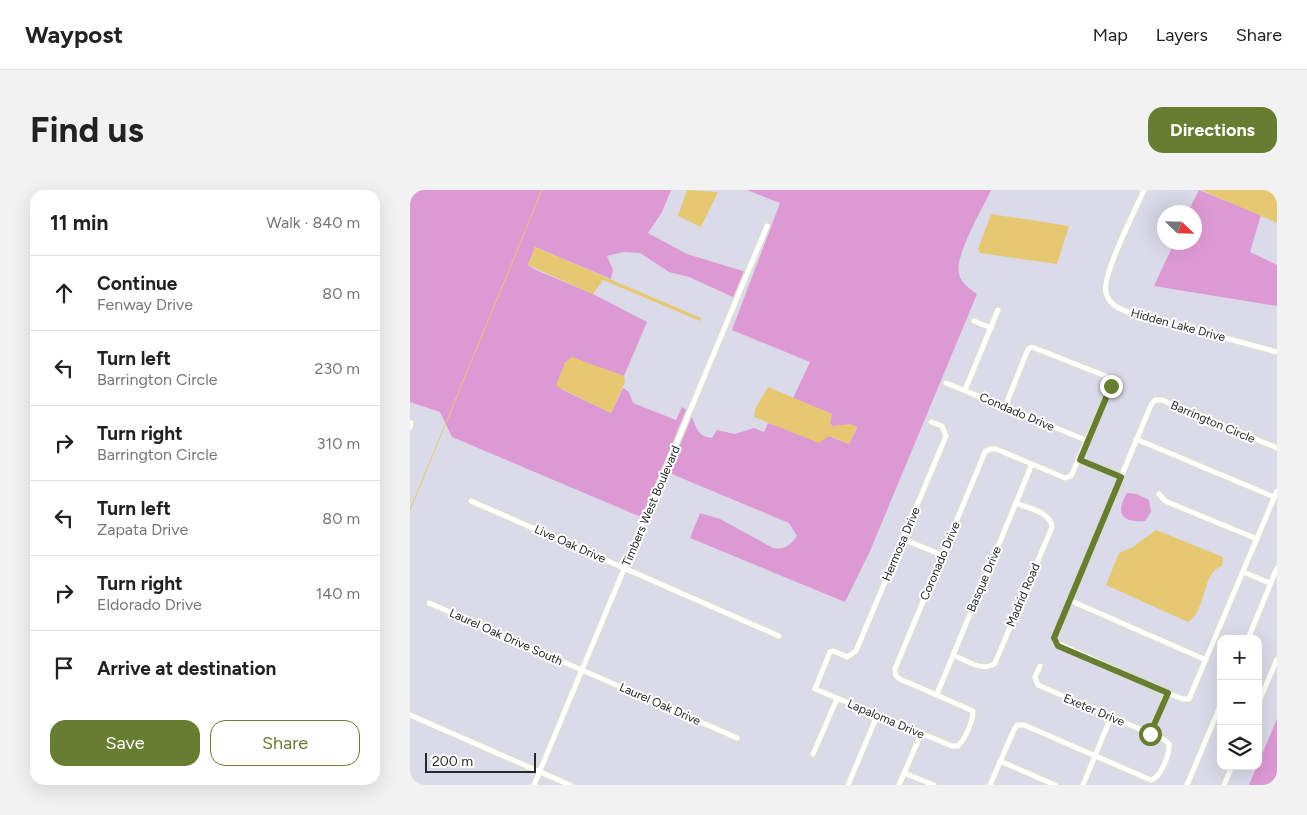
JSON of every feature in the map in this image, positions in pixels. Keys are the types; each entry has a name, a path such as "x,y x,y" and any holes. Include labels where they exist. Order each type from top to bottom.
{"street":[{"name":"Hidden Lake Drive","path":"1144,190 1107,275 1105,291 1108,300 1115,307 1125,311 1277,352"},
{"name":"Timbers West Boulevard","path":"534,785 767,226"},
{"path":"965,390 998,310"},
{"path":"974,321 991,328"},
{"path":"1005,407 1028,349 1032,347 1108,377 1110,380 1111,386 1080,460 1071,476 1065,478 1032,464"},
{"name":"Condado Drive","path":"946,382 1088,441"},
{"name":"Barrington Circle","path":"1277,448 1162,400 1155,400 1136,439 1054,638 1058,646 1168,693 1183,699 1189,699 1277,491"},
{"name":"Hermosa Drive","path":"815,689 828,655 834,651 847,657 856,651 946,436 942,426 931,422"},
{"path":"1136,439 1274,497"},
{"name":"Coronado Drive","path":"937,694 896,676 895,669 942,555 985,452 990,449 996,449 1032,464"},
{"path":"1080,460 1121,477"},
{"name":"Basque Drive","path":"937,694 1032,464"},
{"path":"1159,494 1165,501 1257,539"},
{"name":"Live Oak Drive","path":"471,501 779,636"},
{"name":"Madrid Road","path":"953,655 984,668 990,667 995,663 1052,527 1051,521 1047,516 1016,503"},
{"path":"903,539 942,555"},
{"path":"1250,635 1277,568"},
{"path":"1243,572 1270,584"},
{"path":"1069,600 1206,660"},
{"name":"Laurel Oak Drive South","path":"429,603 583,670"},
{"path":"1262,695 1277,659"},
{"name":"Exeter Drive","path":"1040,666 1035,677 1038,686 1169,744 1169,749 1158,776 1151,780 1095,756"},
{"name":"Laurel Oak Drive","path":"583,670 737,738"},
{"name":"Lapaloma Drive","path":"815,689 921,734 952,746 958,746 962,742 973,711 937,694"},
{"path":"1150,734 1168,693"},
{"path":"813,754 837,699"},
{"path":"1187,785 1217,714"},
{"path":"410,715 570,785"},
{"path":"848,785 877,716"},
{"path":"1082,785 1111,717"},
{"path":"990,785 1017,725 1024,725 1095,756"},
{"path":"899,785 921,734"},
{"path":"1000,762 1055,785"},
{"path":"1224,785 1230,770"},
{"path":"904,773 934,785"}],"shaded area":[{"path":"410,190 671,190 662,212 648,233 687,254 746,272 735,298 689,277 669,272 640,253 623,252 607,256 613,270 611,279 535,247 528,265 593,294 647,322 624,376 601,369 561,389 611,413 623,388 629,392 633,403 676,420 682,407 688,411 641,517 452,437 440,412 410,402"},
{"path":"687,190 718,192 701,227 678,216"},
{"path":"747,190 991,190 970,232 959,266 959,274 962,280 966,286 977,294 870,551 845,602 690,538 700,513 720,519 773,548 786,547 797,536 789,523 667,472 691,415 700,433 712,438 717,430 735,434 754,428 764,432 768,423 824,439 829,436 849,444 857,428 832,426 830,424 831,414 793,398 810,362 732,330 780,203"},
{"path":"1199,190 1261,215 1250,252 1277,265 1277,306 1154,286 1171,250 1202,250 1202,205 1192,205"},
{"path":"1201,190 1277,190 1277,223"},
{"path":"991,214 1069,226 1057,264 980,253 978,249"},
{"path":"535,247 701,318 700,321 603,280 593,294 528,265"},
{"path":"572,357 624,376 625,382 611,413 556,386 565,362"},
{"path":"768,387 832,414 830,424 832,426 850,424 857,427 849,444 829,436 819,443 754,417 755,409"},
{"path":"1127,493 1137,494 1149,500 1151,512 1145,521 1130,520 1122,515 1121,506"},
{"path":"1156,530 1223,557 1222,566 1211,575 1197,612 1188,622 1106,585 1119,553 1133,547"},
{"path":"1277,719 1277,785 1249,785 1255,770 1262,770 1262,754"}],"waterway":[{"path":"410,510 542,190"}],"route":[{"path":"1111,386 1080,460 1121,477 1054,638 1058,646 1168,693 1150,734"}]}
